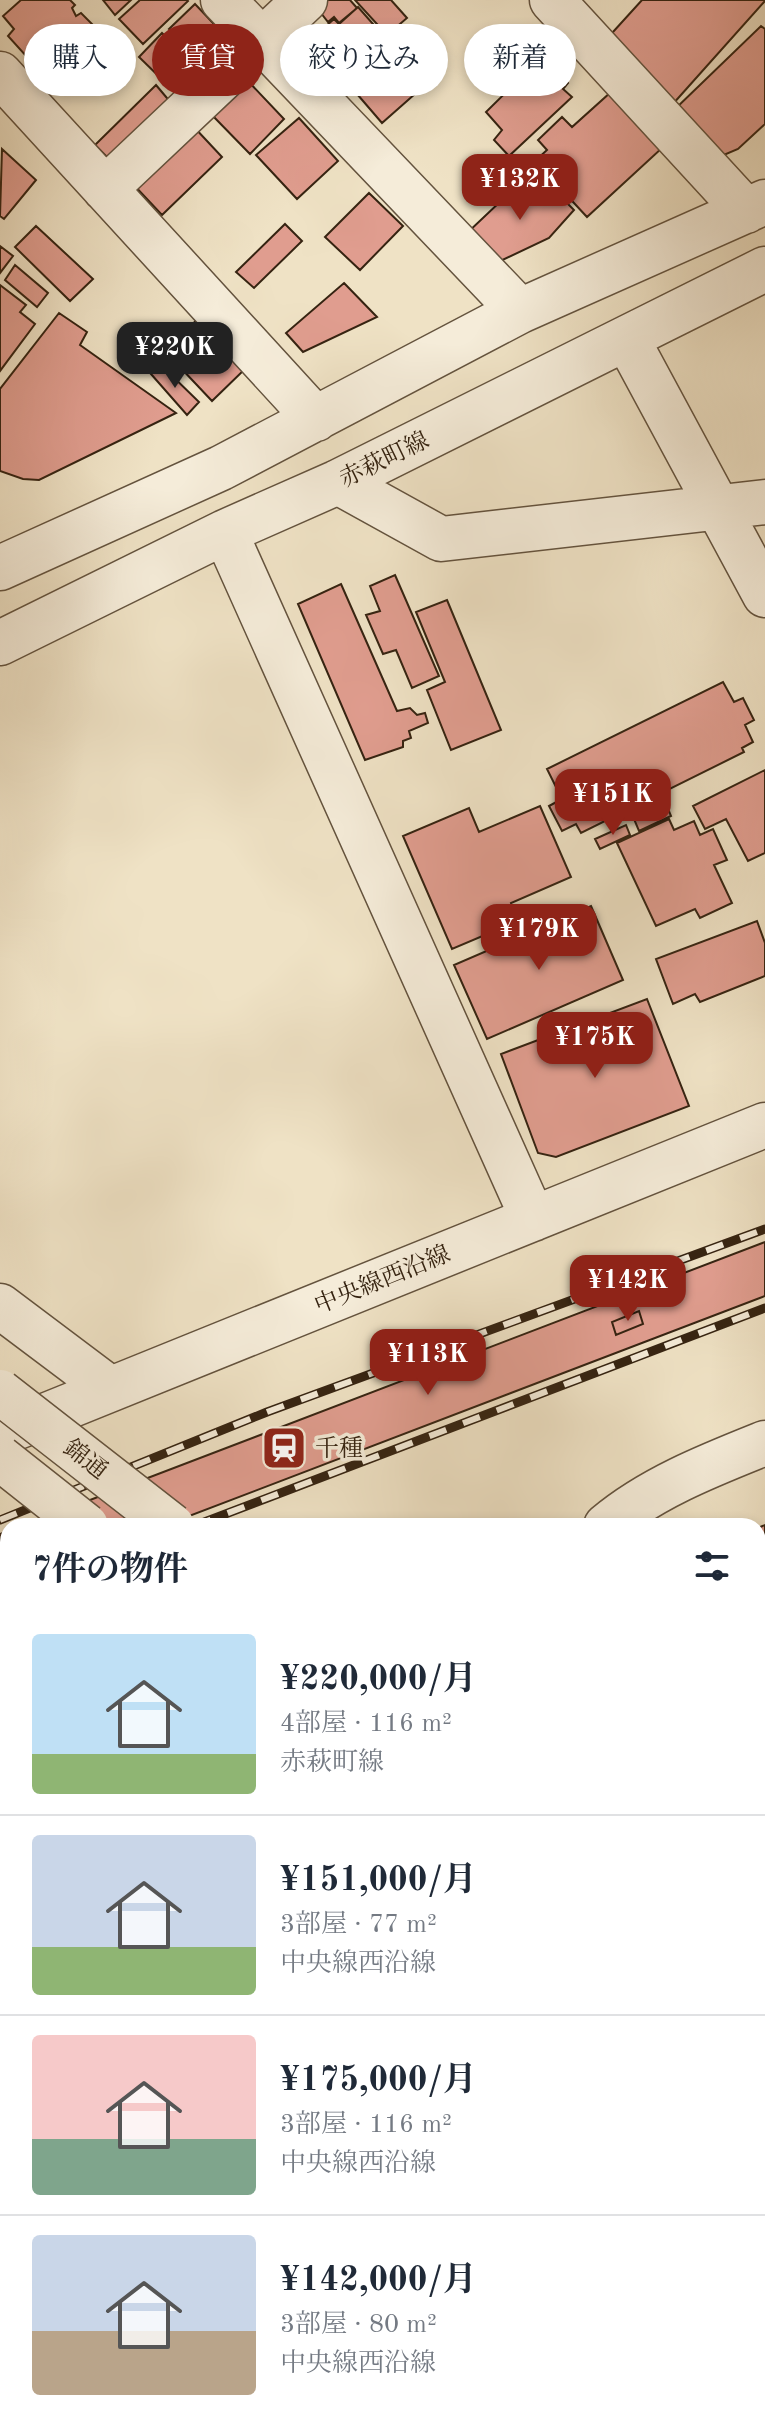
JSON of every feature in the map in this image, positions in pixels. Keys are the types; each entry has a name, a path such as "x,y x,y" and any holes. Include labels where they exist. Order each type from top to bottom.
{"street":[{"path":"223,0 246,24"},
{"path":"264,37 305,0"},
{"path":"54,617 6,557 221,468 520,311 755,207 552,0"},
{"path":"264,43 520,311"},
{"path":"0,74 316,419"},
{"path":"105,189 202,96"},
{"name":"赤萩町線","path":"0,643 225,532 338,482 765,269"},
{"path":"627,339 765,595"},
{"path":"338,482 441,539 765,502"},
{"path":"225,532 533,1219"},
{"name":"中央線西沿線","path":"0,1434 765,1125"},
{"path":"0,1306 109,1388"},
{"name":"錦通","path":"0,1392 162,1518"},
{"path":"616,1518 628,1508 719,1461 765,1443"},
{"path":"0,1458 76,1518"}],"building":[{"path":"21,0 70,0 75,5 72,8 76,16 81,13 92,24 24,24 24,54 8,36 14,29 3,16"},
{"path":"103,0 131,0 115,15"},
{"path":"140,0 188,1 164,24 152,24 152,35 143,44 136,37 136,24 124,24 119,19"},
{"path":"327,0 350,0 357,8 339,23 334,17 328,22 317,8"},
{"path":"355,0 391,0 407,18 400,24 377,24"},
{"path":"642,0 765,1 672,105 603,43"},
{"path":"195,4 214,24 174,24"},
{"path":"358,7 373,24 339,24"},
{"path":"761,26 765,29 765,124 738,149 719,157 674,110"},
{"path":"152,43 152,70 139,57"},
{"path":"152,89 152,96 165,96 172,104 110,160 95,145"},
{"path":"611,92 662,148 587,217 535,161 547,150 538,140 562,117 572,127"},
{"path":"229,96 262,96 284,119 250,154 210,113"},
{"path":"359,96 413,96 382,123"},
{"path":"502,96 572,97 509,156 494,140 502,130 486,112"},
{"path":"299,118 338,161 297,199 256,155"},
{"path":"193,126 222,157 162,215 131,182"},
{"path":"2,149 36,180 4,219 0,216"},
{"path":"523,180 539,198 550,186 574,210 549,238 494,264 466,234"},
{"path":"369,193 403,226 360,270 325,237"},
{"path":"285,224 302,241 254,288 236,272"},
{"path":"36,226 93,279 70,301 15,247"},
{"path":"0,246 13,256 0,273"},
{"path":"15,265 48,293 37,307 5,280"},
{"path":"344,283 377,317 303,352 286,333"},
{"path":"0,285 26,305 20,312 35,324 0,371"},
{"path":"59,313 87,332 80,345 176,413 39,480 23,479 0,471 0,389"},
{"path":"198,319 209,330 171,364 160,354"},
{"path":"213,334 246,368 212,401 178,365"},
{"path":"161,365 199,402 187,415 151,374"},
{"path":"395,575 439,676 412,688 396,650 383,654 366,615 380,611 370,586"},
{"path":"341,584 397,711 410,708 417,715 425,713 428,723 409,731 411,738 403,741 403,747 365,760 298,604"},
{"path":"447,600 501,730 451,750 427,690 445,682 416,612"},
{"path":"723,682 734,702 743,698 754,720 745,725 753,742 742,748 744,752 581,833 576,824 562,831 549,806 562,799 547,769"},
{"path":"765,770 765,853 748,861 726,819 705,829 693,806"},
{"path":"666,804 671,816 639,831 634,819"},
{"path":"540,806 571,877 511,903 518,921 452,949 403,836 469,808 479,832"},
{"path":"669,819 674,830 694,821 700,835 713,829 727,860 714,865 732,903 700,918 695,909 656,926 617,843"},
{"path":"626,825 630,835 600,849 595,839"},
{"path":"591,906 623,980 487,1039 454,965"},
{"path":"757,921 765,943 765,976 700,1002 695,994 673,1004 656,959"},
{"path":"647,999 689,1106 556,1157 538,1153 501,1054"},
{"path":"765,1242 765,1296 184,1518 43,1518"},
{"path":"639,1311 643,1324 616,1335 612,1322"}],"railway":[{"path":"5,1518 267,1412 765,1229"},
{"path":"215,1518 765,1308"}],"place":[{"name":"千種","path":"284,1448"}]}
